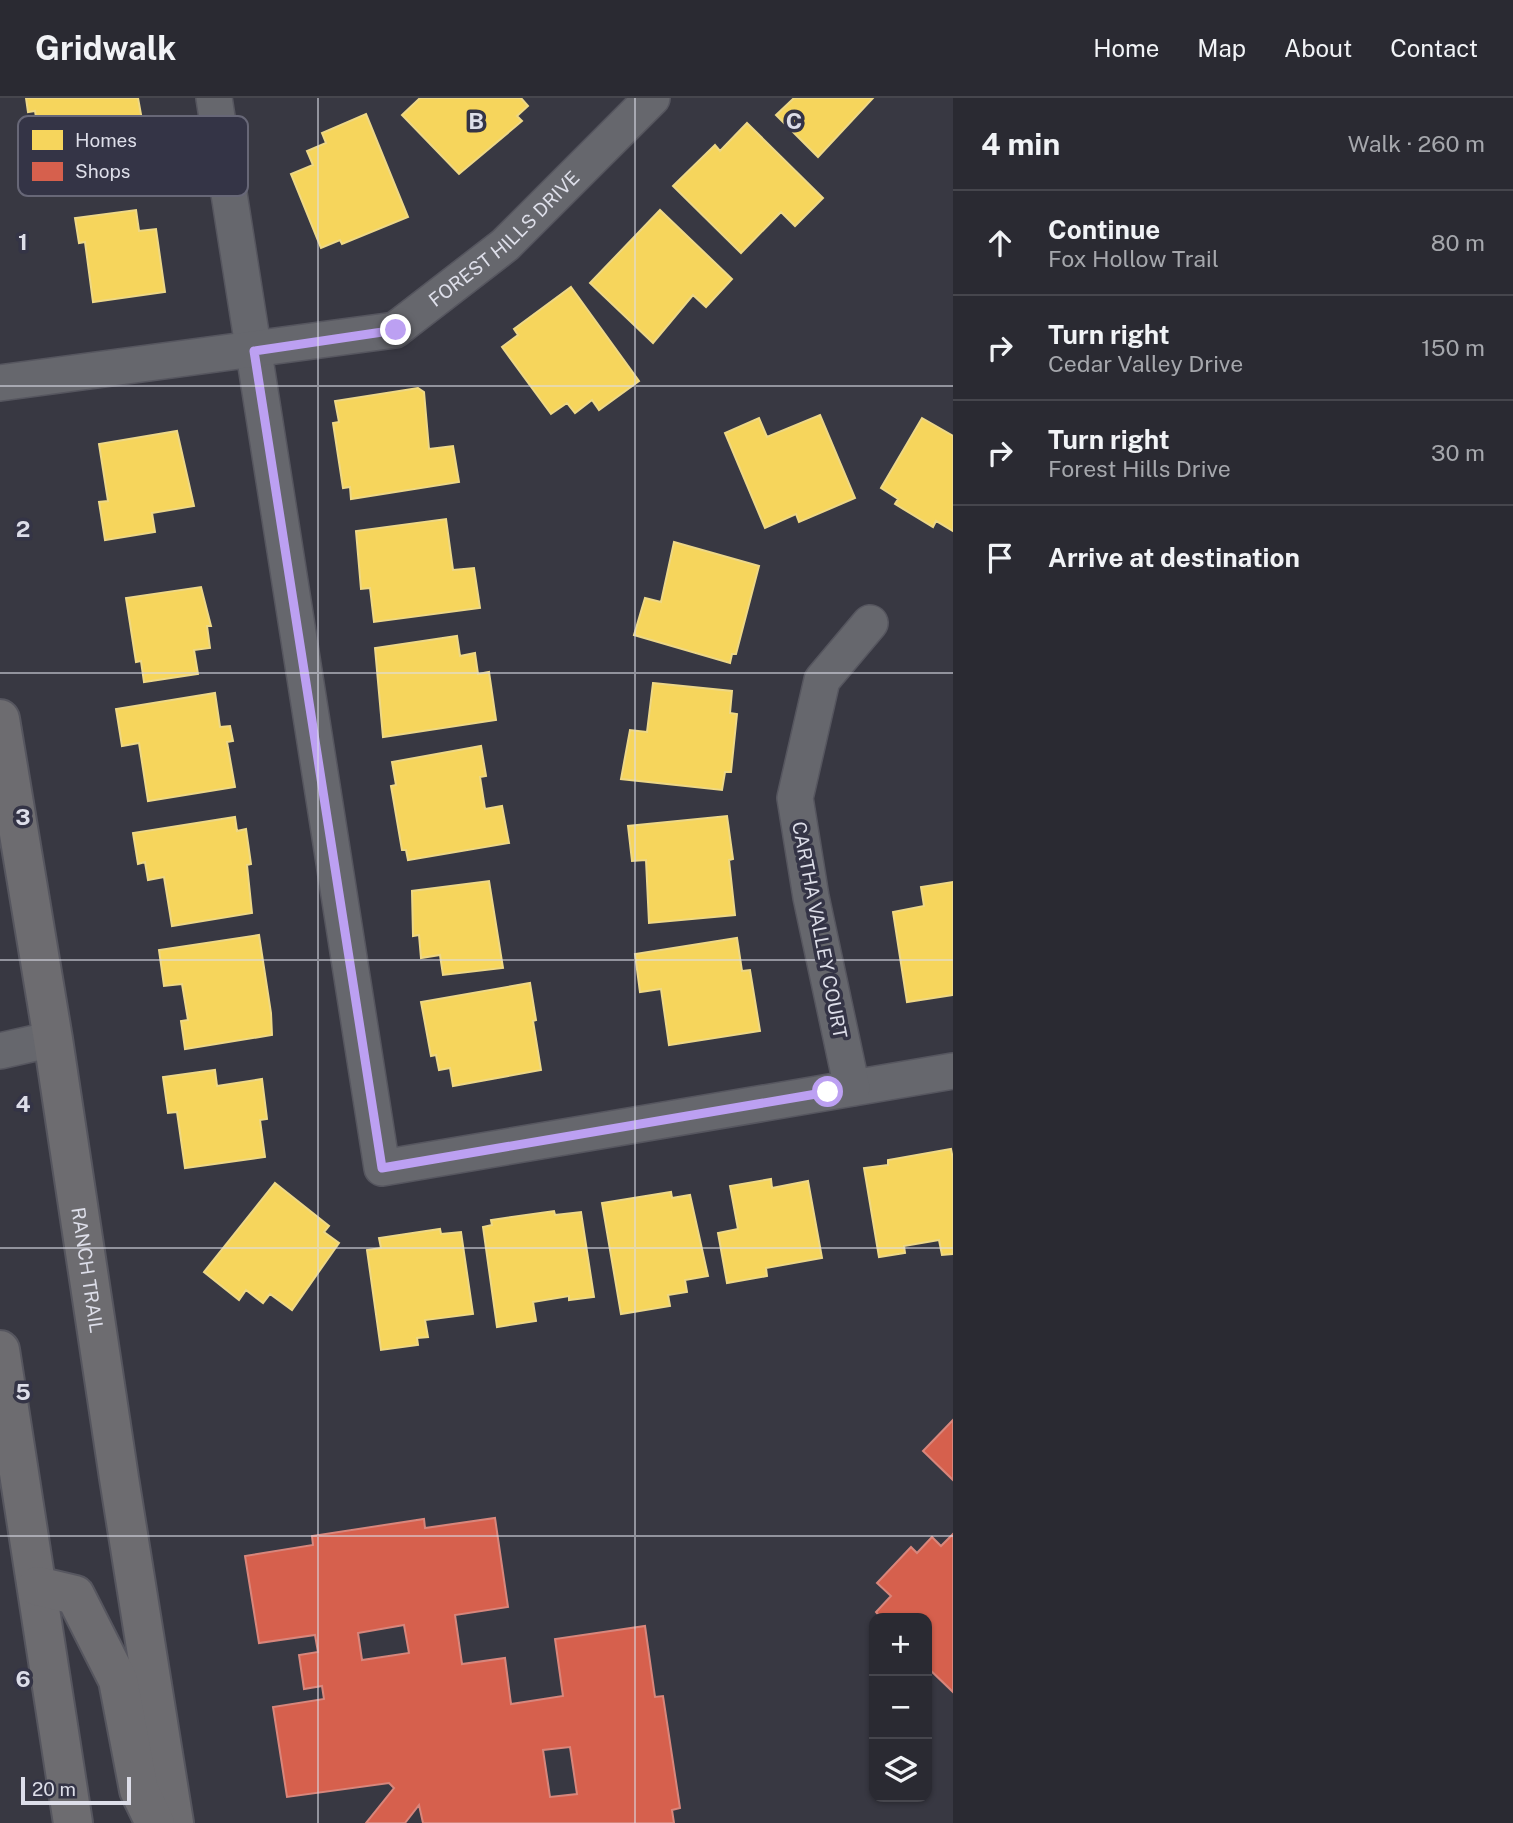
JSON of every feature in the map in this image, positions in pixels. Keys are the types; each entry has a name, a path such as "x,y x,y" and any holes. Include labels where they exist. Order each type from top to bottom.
{"main road":[{"name":"RANCH TRAIL","path":"0,719 53,1039 174,1823"},
{"path":"0,1350 73,1823"},
{"path":"37,1586 75,1595 118,1680 139,1790 155,1823"}],"street":[{"path":"214,98 217,116"},
{"name":"FOREST HILLS DRIVE","path":"0,383 396,330 505,245 652,98"},
{"path":"229,196 382,1168 953,1071"},
{"name":"CARTHA VALLEY COURT","path":"852,1088 811,897 795,797 822,680 870,623"},
{"path":"0,1051 53,1039"}],"building: Homes":[{"path":"26,98 138,98 141,116 36,116 35,111 28,112"},
{"path":"420,98 521,98 528,106 517,116 522,121 459,174 402,115"},
{"path":"794,98 873,98 818,157 776,115"},
{"path":"366,114 408,217 342,244 340,240 321,248 291,174 313,165 307,151 326,143 322,133"},
{"path":"747,123 823,198 795,226 781,212 741,253 673,186 715,145 720,151"},
{"path":"136,210 139,231 156,229 165,292 93,302 85,242 79,243 75,218"},
{"path":"660,210 732,279 706,307 693,295 653,343 590,283"},
{"path":"571,287 639,381 599,410 592,400 575,413 567,403 551,414 502,347 518,335 514,329"},
{"path":"418,388 424,392 429,449 453,446 459,482 351,499 350,487 343,488 333,423 339,422 335,401"},
{"path":"820,415 855,498 799,522 796,514 765,528 725,433 759,418 767,437"},
{"path":"922,418 953,436 953,531 936,521 933,527 895,504 898,499 881,488"},
{"path":"177,431 194,506 152,513 155,532 105,540 99,502 108,501 99,444"},
{"path":"446,519 453,570 474,568 480,608 374,622 370,588 361,589 356,531"},
{"path":"674,542 759,566 736,654 732,654 730,663 634,635 645,598 661,602"},
{"path":"201,587 211,626 207,626 210,648 194,650 198,674 144,682 141,661 136,662 126,598"},
{"path":"457,636 460,656 475,653 478,674 489,672 496,720 383,737 375,648"},
{"path":"653,683 732,691 730,713 737,714 731,772 725,772 722,790 621,779 630,730 647,732"},
{"path":"215,693 220,727 230,726 233,741 227,742 235,787 148,801 139,743 122,746 116,709"},
{"path":"481,746 486,776 480,777 485,809 502,806 509,843 408,860 406,850 402,850 391,786 396,785 392,762"},
{"path":"727,816 733,859 729,860 735,915 649,923 646,860 632,861 628,826"},
{"path":"235,817 237,831 246,829 251,864 247,865 252,913 172,926 164,877 148,880 145,862 138,864 133,833"},
{"path":"489,881 503,968 443,975 440,955 421,958 419,935 413,936 412,891"},
{"path":"953,882 953,995 907,1002 893,912 924,906 921,887"},
{"path":"259,935 272,1035 185,1049 181,1021 188,1020 182,984 164,986 159,950"},
{"path":"737,938 742,971 750,970 760,1031 669,1045 661,989 640,992 635,954"},
{"path":"530,983 541,1070 453,1086 450,1068 439,1070 436,1055 431,1056 421,1002"},
{"path":"215,1070 217,1086 262,1079 267,1119 260,1120 265,1157 185,1168 177,1112 168,1113 163,1077"},
{"path":"951,1149 953,1254 942,1255 939,1240 904,1246 905,1253 879,1257 864,1168 888,1165 888,1160"},
{"path":"771,1179 772,1188 808,1181 822,1258 766,1268 767,1276 727,1283 718,1233 738,1229 730,1186"},
{"path":"275,1183 329,1226 324,1232 339,1243 292,1310 270,1294 263,1303 246,1290 239,1300 204,1272"},
{"path":"671,1192 672,1198 690,1195 708,1276 685,1280 687,1292 668,1295 670,1306 621,1314 602,1203"},
{"path":"554,1211 555,1215 581,1212 594,1297 569,1300 569,1296 533,1302 536,1321 497,1327 483,1227 492,1225 491,1220"},
{"path":"440,1229 441,1234 461,1232 473,1314 425,1320 428,1337 417,1338 418,1345 381,1350 367,1250 381,1248 379,1238"}],"building: Shops":[{"path":"953,1420 953,1480 923,1451"},
{"path":"495,1518 508,1607 455,1615 462,1664 505,1658 511,1704 563,1696 555,1639 645,1626 655,1697 663,1696 680,1808 672,1810 674,1823 423,1823 419,1805 405,1823 366,1823 394,1788 389,1783 287,1797 273,1707 324,1699 322,1686 304,1689 299,1655 318,1652 315,1635 259,1643 245,1556 313,1545 312,1536 424,1519 425,1528","holes":["404,1625 409,1653 362,1660 358,1633","570,1747 577,1794 550,1797 543,1750"]},
{"path":"953,1534 953,1692 932,1672 932,1613 876,1612 891,1596 877,1583 911,1547 917,1553 932,1537 941,1546"}],"route":[{"path":"396,330 254,351 382,1168 828,1092"}]}
